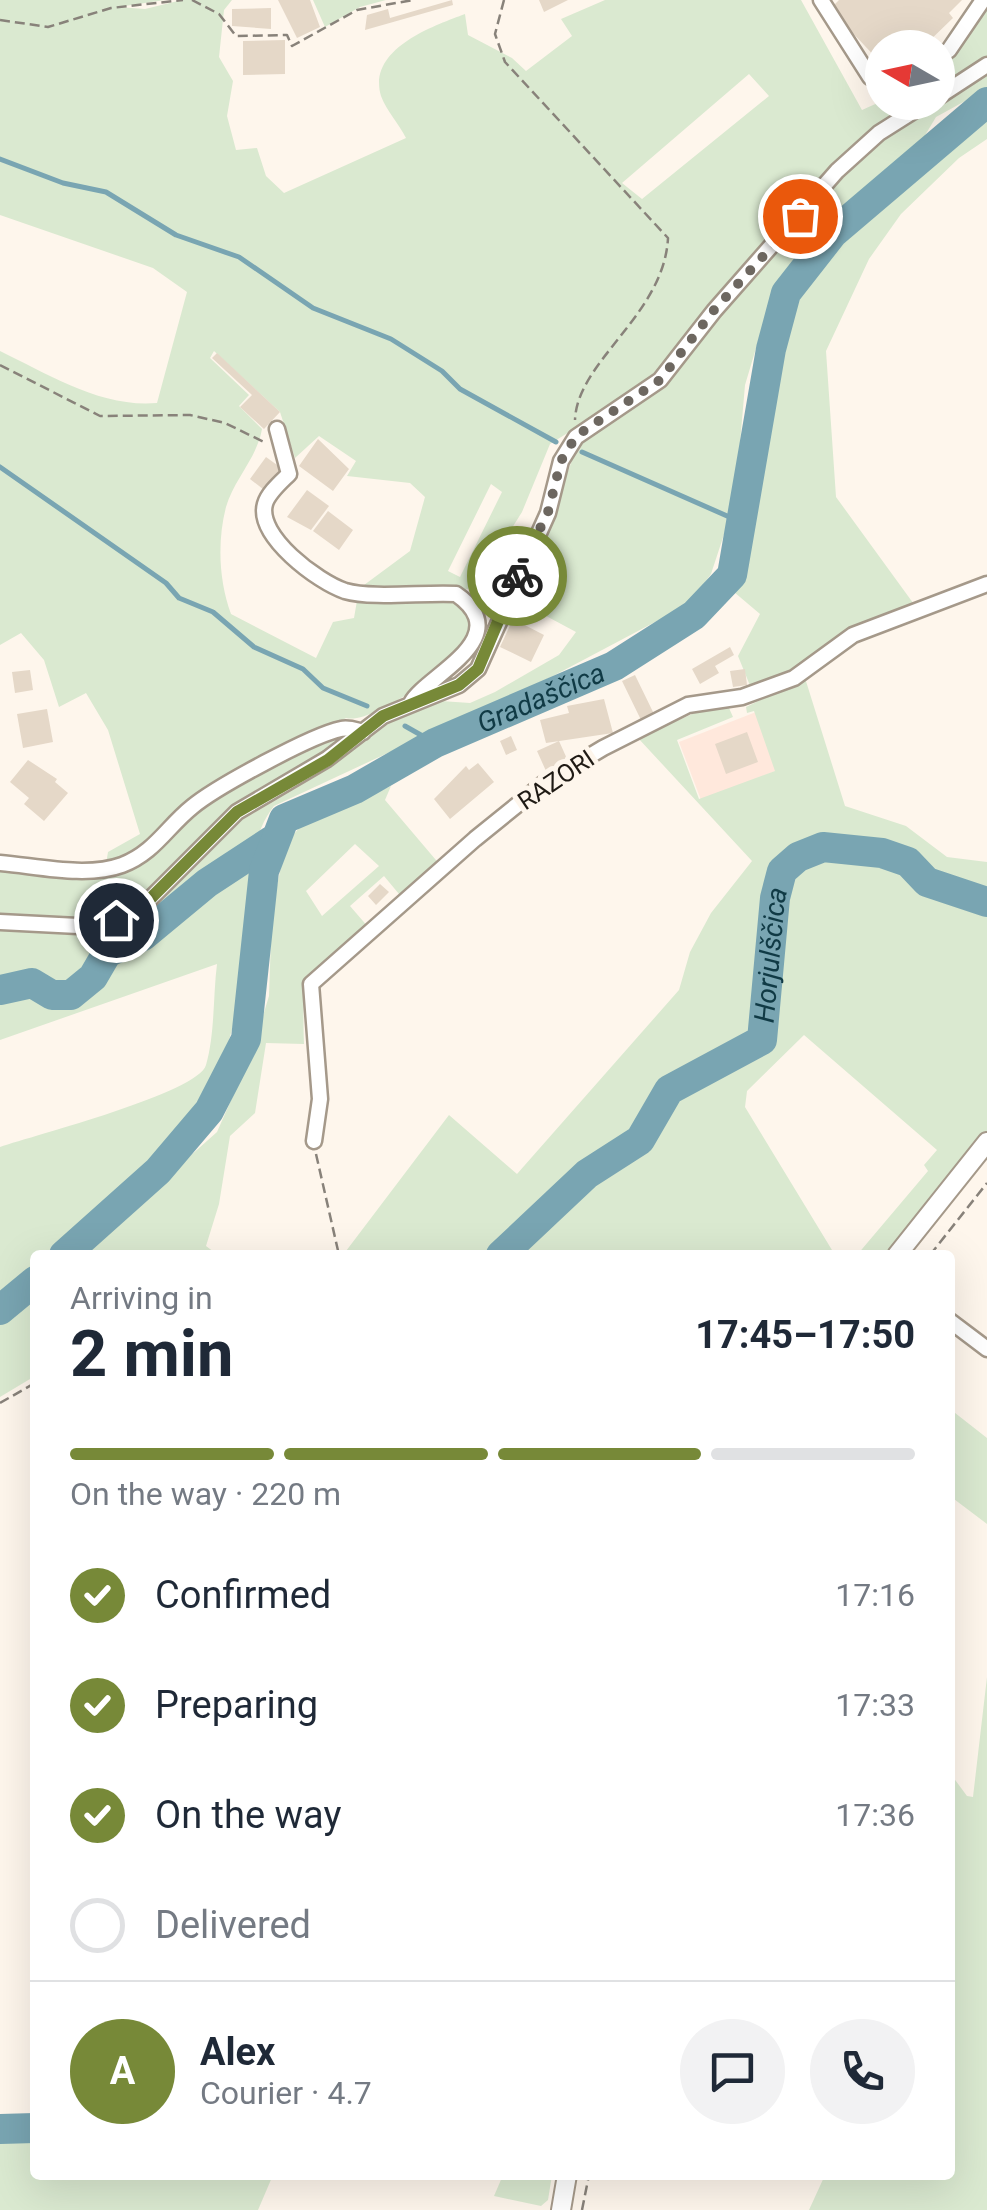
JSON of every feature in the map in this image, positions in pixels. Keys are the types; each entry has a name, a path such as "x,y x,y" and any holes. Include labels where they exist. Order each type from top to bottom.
{"street":[{"path":"821,0 865,69"},
{"path":"955,41 983,0"},
{"path":"955,86 987,66"},
{"path":"0,922 78,926 116,920 139,910 237,812 328,760 363,732 410,703 459,685 478,669 548,512 561,461 576,436 660,380 714,310 836,171 900,120"},
{"path":"277,429 289,474 265,500 263,515 270,533 306,569 345,591 456,594 467,602 475,626 466,655 454,668 418,689 410,703"},
{"name":"RAZORI","path":"314,1141 320,1099 311,984 475,839 543,784 688,706 742,697 794,678 853,635 987,584"},
{"path":"0,863 88,870 119,866 147,852 191,808 219,790 326,734 346,727 363,732"},
{"path":"901,1250 987,1142"},
{"path":"955,1324 987,1349"},
{"path":"561,2210 566,2180"}],"path":[{"path":"0,20 48,28 111,8 183,0"},
{"path":"192,0 219,14 236,36 287,35 292,46 358,10 413,0"},
{"path":"504,0 495,34 505,62 668,238 667,262 658,285 578,402 576,436"},
{"path":"0,364 100,416 190,415 225,423 285,453"},
{"path":"314,1141 338,1250"},
{"path":"934,1250 987,1182"},
{"path":"0,1403 30,1387"},
{"path":"582,2210 588,2180"}],"shaded area":[{"path":"756,712 778,770 701,800 679,742"}],"green space":[{"path":"0,0 165,0 118,7 145,9 182,0 232,0 224,10 219,57 233,81 227,116 236,150 257,148 266,176 284,193 406,138 381,96 379,79 384,65 406,42 465,14 468,35 512,58 526,71 572,36 561,19 605,0 801,0 862,110 865,109 865,120 895,120 838,159 657,377 550,444 522,512 476,585 463,591 360,588 410,551 425,497 410,483 347,476 356,461 319,436 295,458 280,412 214,351 210,358 249,395 239,406 262,429 223,520 221,561 231,614 316,658 333,622 354,618 358,595 456,599 469,618 470,635 447,664 393,703 358,718 346,718 191,802 148,846 106,864 108,852 140,834 108,730 86,693 59,707 44,660 21,633 0,645 0,351 95,395 157,403 187,292 153,268 0,215","holes":["749,74 769,96 642,199 622,183","491,484 502,492 460,577 448,571"]},
{"path":"313,0 386,0 360,7 325,27"},
{"path":"987,10 987,59 955,81 955,48"},
{"path":"987,75 987,89 955,107 955,94"},
{"path":"987,116 987,139 959,158 901,214 869,259 826,351 836,497 916,607 781,679 751,688 738,656 760,614 734,592 744,581 782,349 795,301 844,241 955,138"},
{"path":"910,120 934,120 921,142 867,186 774,288 745,385 735,501 711,574 689,604 553,676 274,806 264,822 252,860 246,961 226,1050 213,1081 174,1137 150,1162 54,1250 30,1250 30,1274 0,1301 0,1147 147,1100 196,1076 206,1065 209,1053 217,964 0,1040 0,928 103,933 143,916 241,815 398,715 441,701 470,703 559,655 576,632 520,602 578,444 666,383 717,314 841,174"},
{"path":"805,678 845,806 906,826 947,857 987,862 987,1135 893,1250 861,1250 928,1171 924,1165 937,1150 804,1035 747,1091 745,1107 832,1250 347,1250 449,1115 517,1174 679,990 690,952 711,913 752,861 638,738 699,711 729,708 733,717 677,740 699,799 775,771 754,711 747,713 746,707"},
{"path":"341,733 335,744 310,766 229,812 155,890 121,913 89,921 0,917 0,867 88,876 128,870 219,795"},
{"path":"391,786 385,800 441,866 404,900 384,876 350,906 369,928 313,974 305,1000 304,1044 266,1043 255,1113 230,1136 219,1204 206,1246 211,1250 85,1250 217,1132 251,1055 269,996 272,909 286,843 300,827","holes":["355,844 379,866 322,916 306,891"]},
{"path":"30,1295 30,1379 0,1397 0,1320"},
{"path":"955,1413 987,1438 987,1524 955,1500"},
{"path":"987,1677 987,2210 809,2210 823,2180 955,2180 955,1780 967,1796 973,1797"},
{"path":"0,2115 30,2115 30,2180 271,2180 258,2210 0,2210"},
{"path":"501,2180 551,2180 548,2200 541,2206 494,2196"}],"building":[{"path":"278,0 310,0 320,27 297,38"},
{"path":"452,0 453,5 365,30 367,15 388,9 390,18"},
{"path":"539,0 568,0 544,12"},
{"path":"839,0 962,0 949,13 953,18 941,30 865,30 865,46 830,9"},
{"path":"271,8 271,29 232,26 232,9"},
{"path":"285,40 285,74 243,75 243,41"},
{"path":"217,353 280,412 264,429 240,407 252,395 212,358"},
{"path":"318,439 349,469 333,491 299,466"},
{"path":"266,457 284,470 268,493 250,479"},
{"path":"307,490 329,506 311,530 287,517"},
{"path":"328,511 353,530 339,550 313,531"},
{"path":"513,619 544,635 531,662 500,647"},
{"path":"730,647 734,655 715,666 719,673 700,684 692,669"},
{"path":"745,669 747,685 733,687 730,671"},
{"path":"30,670 33,690 15,693 12,672"},
{"path":"635,675 654,714 641,720 622,681"},
{"path":"604,699 613,733 546,743 540,720 569,713 567,706"},
{"path":"47,709 53,742 23,748 17,714"},
{"path":"747,732 758,762 726,774 715,744"},
{"path":"511,736 517,750 506,755 500,741"},
{"path":"559,741 568,761 546,771 537,751"},
{"path":"28,760 57,779 55,782 68,793 44,821 24,804 29,798 10,782"},
{"path":"478,763 494,782 450,819 434,799 466,766 469,770"},
{"path":"380,884 389,892 376,905 368,896"}],"waterway":[{"name":"Gradaščica","path":"70,1250 158,1171 209,1111 246,1039 264,871 284,819 355,789 435,743 614,666 694,615 732,575 771,349 786,293 833,233 987,102"},
{"path":"0,159 63,183 106,192 176,235 239,257 313,308 391,339 442,371 460,389 556,442"},
{"path":"582,452 743,523"},
{"path":"0,467 166,583 179,598 213,612 254,647 303,669 323,688 367,706"},
{"path":"405,726 435,743"},
{"path":"0,990 32,983 52,995 71,995 93,977 107,953 143,936 207,883 271,841"},
{"name":"Horjulščica","path":"506,1250 587,1174 640,1140 669,1090 762,1040 775,898 782,871 798,857 823,847 882,853 908,862 927,882 987,902"},
{"name":"Gradaščica","path":"0,1310 30,1285"},
{"name":"Horjulščica","path":"0,2129 30,2128"}],"way so far":[{"path":"517,576 548,512 561,461 576,436 660,380 714,310 800,216"}],"route":[{"path":"116,920 139,910 237,812 328,760 383,716 459,685 478,669 517,576"}]}
